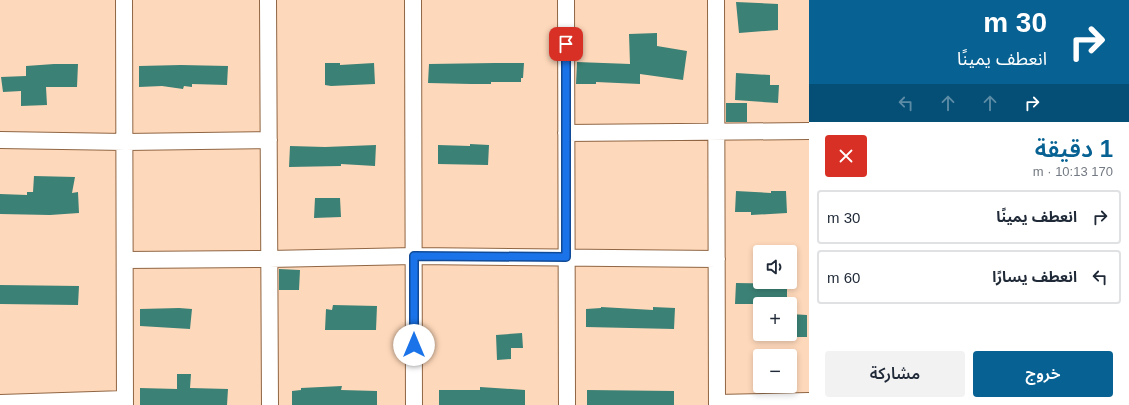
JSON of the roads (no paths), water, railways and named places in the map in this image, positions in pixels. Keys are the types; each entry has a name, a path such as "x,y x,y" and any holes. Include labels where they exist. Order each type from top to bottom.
{"street":[{"path":"0,403 125,402 124,0"},
{"path":"268,0 270,405"},
{"path":"413,0 414,405"},
{"path":"566,0 567,405"},
{"path":"716,0 717,404 809,401"},
{"path":"566,133 809,132"},
{"path":"0,140 125,142 269,140"},
{"path":"125,260 414,256 717,259"}]}
